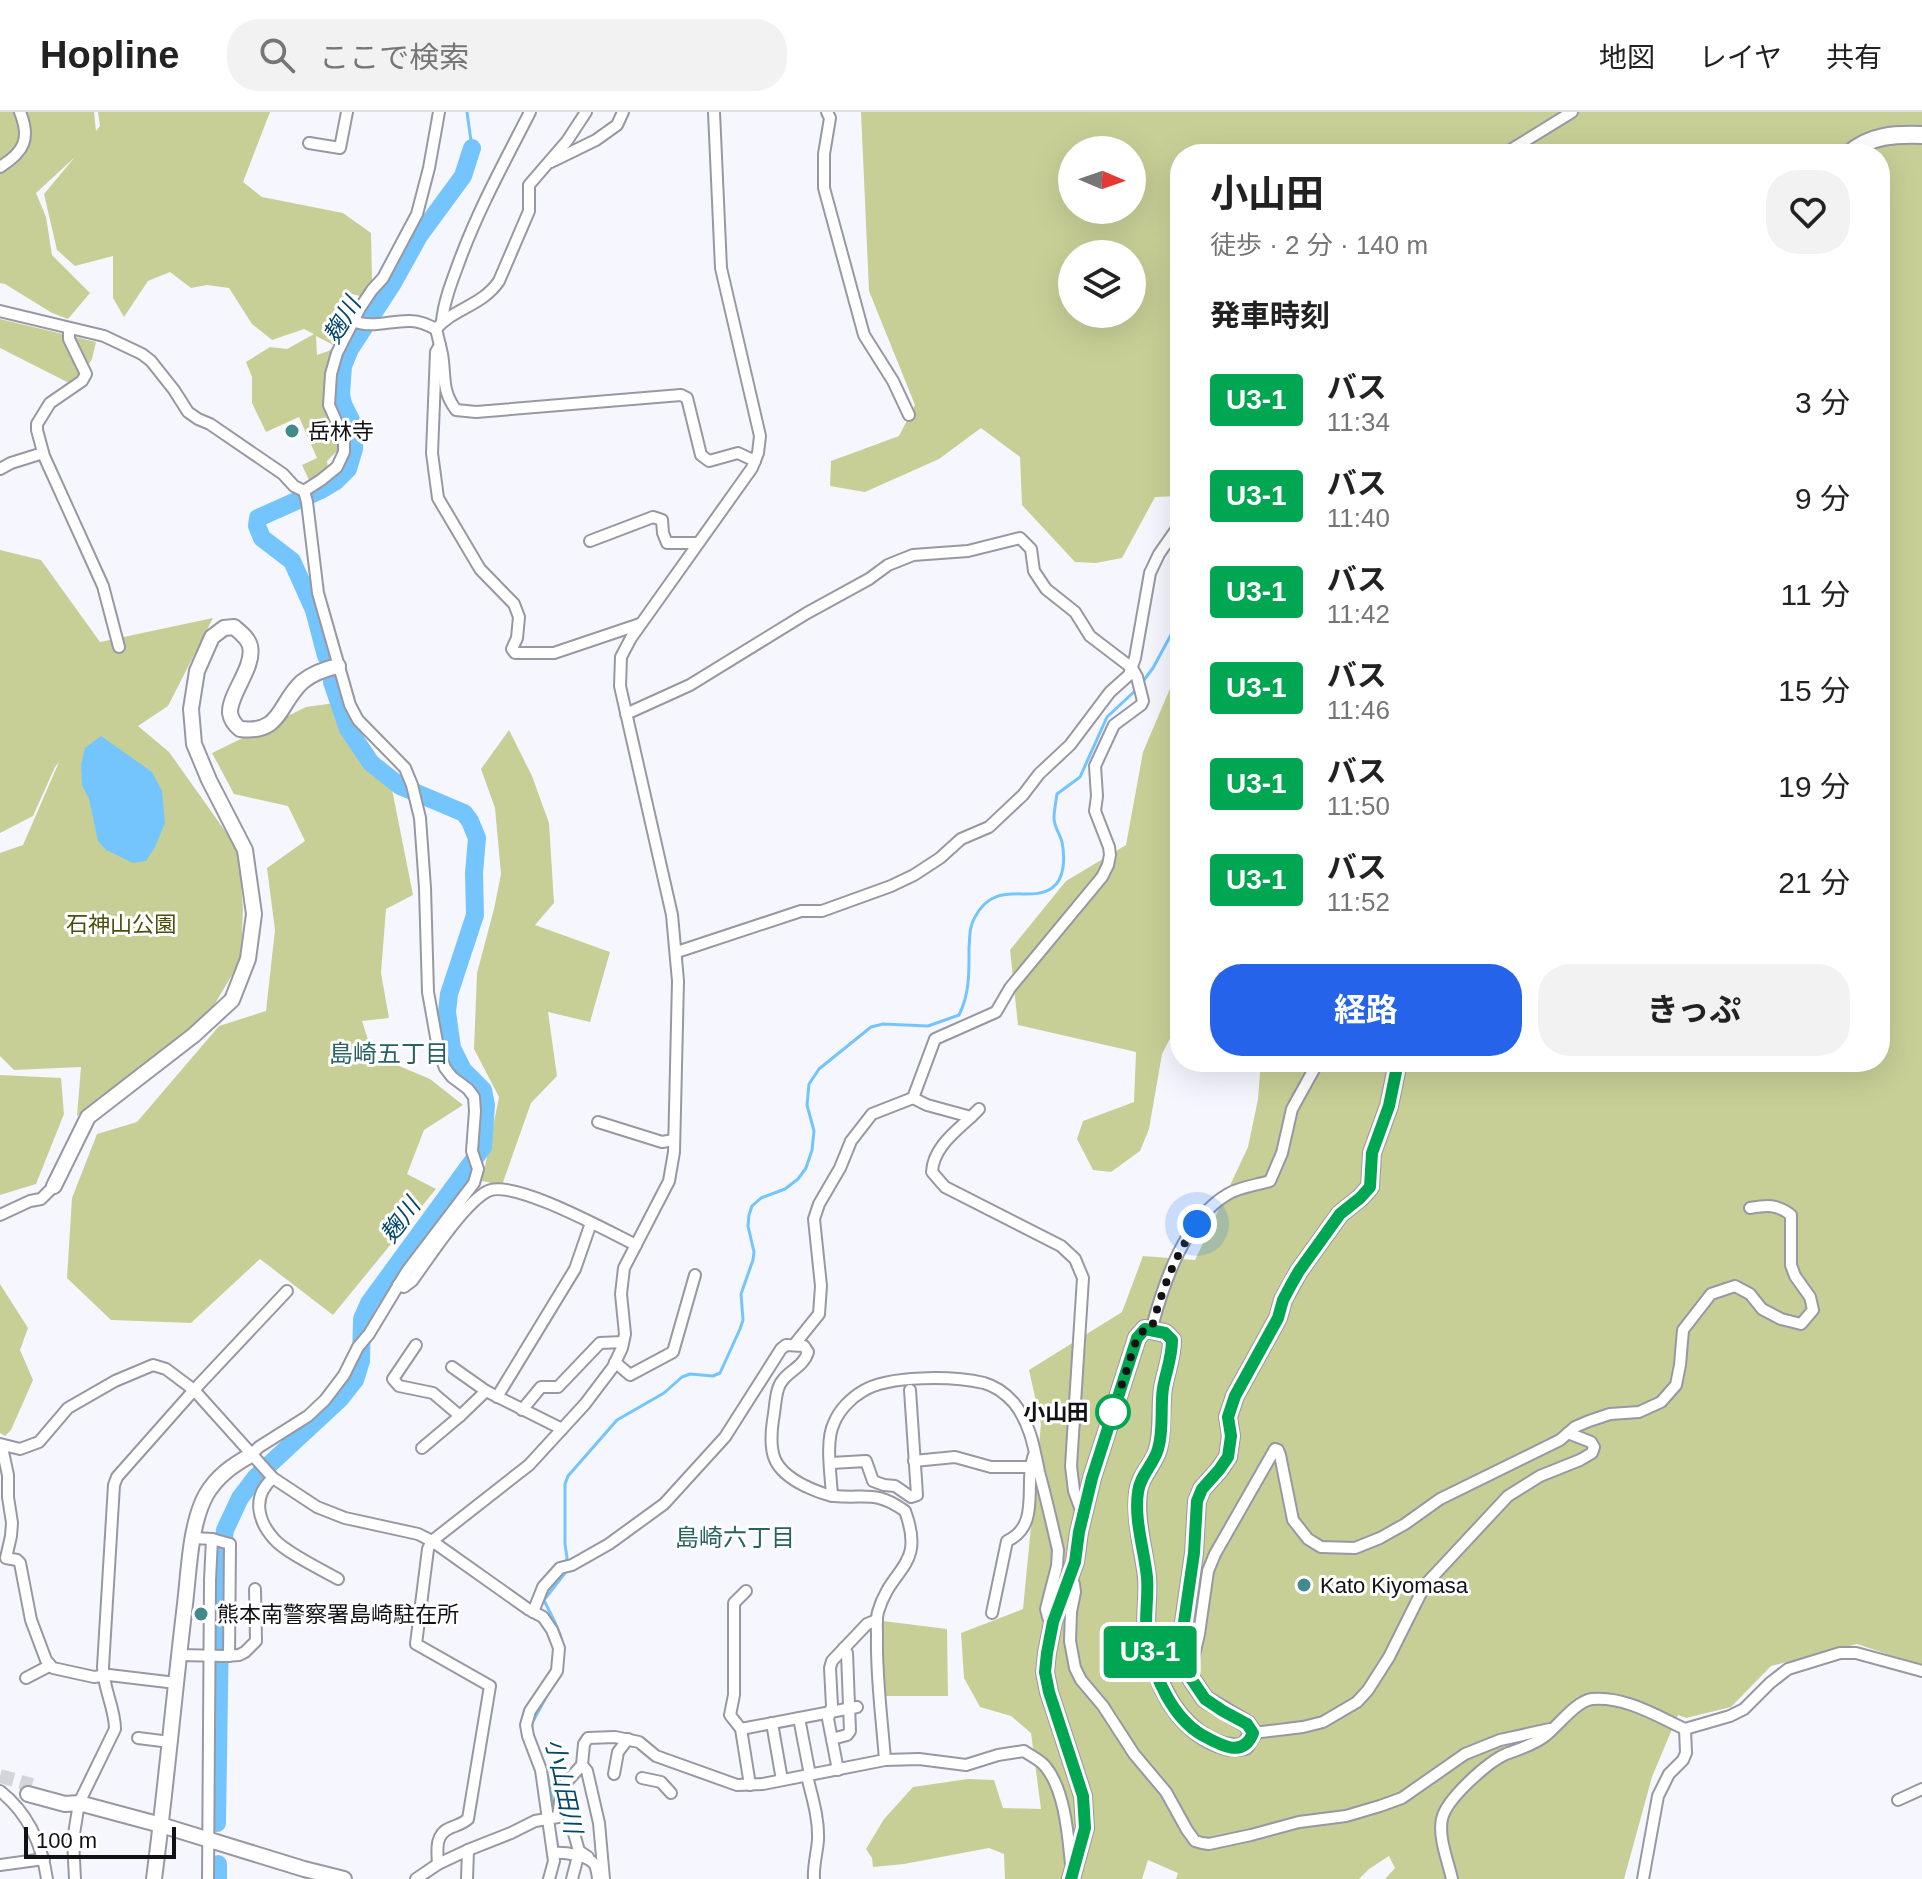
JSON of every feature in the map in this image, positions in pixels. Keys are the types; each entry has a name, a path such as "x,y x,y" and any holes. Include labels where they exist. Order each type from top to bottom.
{"main road":[{"path":"1865,144 1893,134 1922,135"},
{"path":"1072,1876 1085,1828 1083,1796 1045,1672 1053,1622 1070,1578 1099,1452 1137,1338 1145,1329 1165,1333 1172,1340 1172,1355 1160,1412 1160,1445 1138,1488 1137,1504 1147,1580 1147,1643 1171,1704 1191,1727 1224,1747 1245,1746 1253,1733 1247,1724 1205,1699 1189,1678 1184,1660 1183,1629 1194,1553 1197,1501 1202,1489 1228,1457 1231,1436 1228,1417 1235,1396 1278,1318 1283,1300 1299,1271 1340,1214 1370,1187 1372,1153 1389,1106 1396,1072"}],"street":[{"path":"0,167 13,159 26,139 20,112"},
{"path":"309,143 340,148 347,112"},
{"path":"305,495 337,467 344,452 344,439 329,405 331,374 337,353 372,290 383,278 417,214 439,112"},
{"path":"530,112 469,235 450,286 439,325 448,399 456,410 476,412 681,395 687,398 701,455 709,461 738,453 755,461"},
{"path":"355,322 373,325 408,320 439,325 492,291 529,211 529,185 567,141 586,112"},
{"path":"545,165 596,140 617,125 623,112"},
{"path":"438,1864 438,1838 444,1830 463,1824 468,1819 490,1686 416,1644 428,1549 432,1541 529,1465 585,1404 615,1362 625,1334 621,1294 624,1268 669,1181 674,1140 677,952 672,915 620,686 621,657 640,624 752,468 758,453 760,436 719,251 714,112"},
{"path":"827,112 830,118 823,171 824,188 864,335 893,381 909,415"},
{"path":"1520,144 1572,112"},
{"path":"0,311 113,339 142,354 151,361 188,412 283,474 305,495 318,593 350,705 358,720 405,768 416,800 425,888 428,992 438,1048 445,1068 474,1097 472,1151 478,1169 474,1183 398,1285 352,1357 344,1375 325,1400 308,1416 259,1447 256,1460"},
{"path":"69,328 69,339 86,374 82,381 50,403 37,424 37,430 43,453 103,586 119,647"},
{"path":"440,345 436,352 432,453 438,498 480,569 514,604 519,617 517,638 512,649 515,653 554,653 640,624"},
{"path":"0,469 43,453"},
{"path":"590,541 653,517 662,520 667,543 697,543"},
{"path":"626,714 690,685 888,565 913,555 968,551 1020,538 1031,549 1034,571 1046,589 1075,612 1090,636 1134,672"},
{"path":"913,1098 935,1039 996,1012 1010,988 1064,925 1108,865 1109,847 1095,811 1095,766 1114,725 1143,701 1134,672 1135,658 1150,573 1170,538"},
{"path":"0,1215 41,1199 54,1186 88,1117 194,1035 232,1000 248,959 254,914 245,850 194,744 191,709 197,671 212,637 224,628 234,627 250,647 250,657 230,711 232,721 240,729 255,731 273,722 300,684 320,670 338,666"},
{"path":"677,952 801,911 822,911 914,875 961,839 989,827 1070,745 1110,692 1134,672"},
{"path":"1145,1329 1152,1327 1162,1289 1186,1240 1209,1208 1230,1192 1270,1181 1282,1153 1292,1109 1312,1072"},
{"path":"794,1345 819,1314 821,1286 814,1219 819,1204 840,1168 851,1141 872,1114 913,1098 927,1105 975,1113 945,1141 933,1161 932,1172 945,1187 1061,1246 1075,1259 1083,1278 1071,1466 1074,1491 1083,1515"},
{"path":"598,1122 662,1142 674,1140"},
{"path":"398,1285 404,1287 412,1281 473,1202 490,1190 508,1189 555,1205 636,1245"},
{"path":"1189,1678 1208,1571 1275,1449 1280,1455 1293,1520 1308,1539 1321,1547 1355,1548 1405,1524 1440,1499 1560,1440 1575,1427 1610,1414 1639,1412 1661,1402 1676,1385 1683,1330 1711,1294 1735,1286 1750,1294 1762,1309 1781,1319 1801,1324 1813,1310 1810,1297 1791,1265 1791,1215 1770,1204 1750,1208"},
{"path":"497,1397 575,1269 591,1223"},
{"path":"615,1362 630,1375 673,1352 695,1275"},
{"path":"75,1879 73,1840 79,1803 115,1729 103,1676 114,1485 117,1477 194,1390 287,1291"},
{"path":"522,1410 541,1387 558,1387 600,1343 623,1342"},
{"path":"416,1345 393,1379 399,1386 433,1393 460,1416"},
{"path":"533,1612 543,1587 567,1566 629,1531 664,1504 725,1437 781,1349 786,1345 804,1346 807,1357 782,1378 777,1390 770,1438 779,1467 789,1478 832,1496 879,1496 905,1511 910,1525 913,1544 910,1556 888,1587 877,1614 885,1760"},
{"path":"176,1683 94,1677 49,1666 31,1620 20,1563 6,1558 12,1523 2,1445 20,1449 39,1442 68,1408 115,1381 153,1365 166,1369 194,1390 271,1476 317,1507 345,1518 418,1534 543,1617 559,1648 557,1671 530,1711 526,1725 528,1736 556,1817 579,1851 591,1859 601,1879"},
{"path":"452,1367 486,1391 562,1429"},
{"path":"832,1496 830,1436 833,1424 842,1408 861,1392 879,1384 921,1378 986,1383 999,1390 1013,1402 1032,1438 1058,1550 1046,1609 1053,1622"},
{"path":"831,1463 866,1461 873,1481 895,1486 911,1497 917,1495 910,1390"},
{"path":"422,1448 486,1391"},
{"path":"1253,1733 1323,1722 1357,1702 1389,1657 1425,1585 1508,1496 1540,1476 1592,1453 1594,1447 1591,1442 1568,1433"},
{"path":"992,1613 1007,1541 1024,1528 1027,1521 1030,1467 1035,1453"},
{"path":"914,1461 955,1457 991,1467 1030,1467"},
{"path":"154,1879 179,1655 199,1514 205,1496 226,1470 256,1460"},
{"path":"271,1476 258,1506 258,1514 274,1540 338,1579"},
{"path":"194,1538 230,1544 227,1656"},
{"path":"208,1879 211,1656 219,1541"},
{"path":"1070,1578 1075,1592 1070,1641 1075,1668 1081,1680 1103,1706 1134,1754 1166,1792 1195,1841 1209,1844 1299,1822 1346,1816 1402,1798 1465,1754 1500,1740 1550,1729 1587,1700 1637,1706 1685,1729 1744,1709 1788,1669 1840,1653 1856,1653 1922,1671"},
{"path":"179,1655 227,1656 245,1652 256,1641 255,1589"},
{"path":"746,1591 734,1603 734,1695 730,1715 741,1729 750,1785"},
{"path":"838,1770 828,1719 832,1706 832,1661 867,1624 877,1620"},
{"path":"832,1739 847,1735 850,1731 853,1708 844,1648"},
{"path":"26,1678 49,1666"},
{"path":"741,1729 853,1708"},
{"path":"799,1718 818,1826 814,1879"},
{"path":"772,1723 782,1780"},
{"path":"1452,1879 1441,1831 1442,1816 1447,1806 1492,1764 1547,1735 1550,1729"},
{"path":"1643,1879 1658,1796 1669,1774 1686,1753 1685,1729"},
{"path":"549,1879 557,1852 556,1817 562,1787 582,1765 584,1744 588,1738 615,1737 642,1743 656,1756 737,1785 808,1776 885,1760 919,1759 966,1765 1024,1751 1044,1764 1052,1777 1066,1815 1072,1876"},
{"path":"138,1738 170,1742"},
{"path":"614,1774 618,1752 628,1739"},
{"path":"582,1765 587,1771 599,1823 601,1879"},
{"path":"642,1778 661,1782 671,1793"},
{"path":"1898,1800 1922,1789"},
{"path":"30,1790 65,1804 79,1803 161,1825 344,1879"},
{"path":"0,1791 12,1800 39,1843 47,1879"},
{"path":"416,1879 468,1850 535,1821 556,1817"},
{"path":"467,1879 468,1850"},
{"path":"557,1852 591,1861"},
{"path":"572,1879 578,1856"},
{"path":"0,1865 44,1859"}],"green space":[{"path":"0,112 94,112 96,131 100,126 98,112 270,112 243,182 262,197 343,213 371,233 372,280 360,296 348,293 337,347 316,336 317,355 331,350 324,390 327,417 339,449 327,461 328,469 309,480 302,465 317,458 299,417 266,432 252,403 252,377 246,362 270,347 287,349 314,334 304,329 272,340 252,324 229,288 207,285 191,288 170,272 148,281 124,317 113,298 113,256 75,266 57,250 44,194 75,157 36,193 46,217 52,255 90,293 68,319 0,283"},
{"path":"861,112 1922,112 1922,1666 1857,1644 1771,1666 1731,1707 1686,1718 1678,1715 1652,1777 1624,1879 1385,1879 1395,1868 1389,1856 1359,1879 1176,1879 1178,1873 1148,1860 1142,1879 1005,1879 1004,1854 989,1848 873,1867 866,1849 884,1819 913,1787 968,1779 994,1780 1003,1808 1041,1809 1031,1733 1011,1716 980,1707 964,1678 961,1633 1023,1609 1041,1424 1029,1370 1122,1312 1143,1256 1195,1260 1248,1147 1260,1072 1890,1072 1890,144 1170,144 1170,496 1155,497 1122,558 1096,563 1075,562 1022,505 1020,457 981,428 939,459 865,492 830,486 831,461 899,436 915,405 869,291"},
{"path":"0,319 96,342 92,359 75,386 0,348"},
{"name":"石神山公園","path":"0,550 41,560 100,642 213,618 168,706 138,726 169,752 238,849 243,908 241,960 210,1012 77,1116 81,1067 14,1070 0,1056 0,853 23,845 59,762 33,816 0,833"},
{"path":"1170,689 1170,1039 1162,1054 1149,1129 1140,1151 1111,1172 1093,1170 1077,1139 1083,1121 1134,1102 1136,1052 1018,1025 1010,950 1066,881 1126,845 1143,752"},
{"path":"335,703 389,774 413,895 386,909 381,973 389,1018 362,1021 373,1055 430,1079 463,1105 424,1130 407,1174 436,1189 333,1315 260,1259 191,1323 111,1320 67,1278 72,1198 97,1134 137,1122 219,1026 266,1011 275,930 267,868 305,841 288,806 234,794 212,753 306,707"},
{"path":"509,730 532,776 549,823 554,903 535,925 610,952 590,1022 548,1012 557,1076 531,1103 502,1185 482,1181 499,1097 474,1049 477,973 501,874 495,808 481,769"},
{"path":"0,1075 61,1078 64,1114 36,1184 0,1195"},
{"path":"0,1284 28,1328 20,1350 33,1380 11,1430 5,1436 0,1433"},
{"path":"883,1621 947,1629 948,1696 883,1696"}],"water":[{"path":"101,736 152,772 162,791 165,823 146,861 133,863 106,850 98,841 89,799 82,785 81,765 85,748"}],"waterway":[{"path":"467,112 472,148"},
{"name":"麹川","path":"326,656 314,610 292,561 262,538 257,526 258,518 321,490 348,469 354,449 354,433 341,394 343,366 350,349 419,236 463,176 472,148"},
{"name":"小山田川","path":"1141,684 1170,637"},
{"name":"麹川","path":"217,1823 221,1562 225,1530 240,1498 256,1477 340,1399 355,1380 361,1361 362,1319 369,1303 483,1147 486,1105 483,1090 463,1070 452,1048 447,1012 449,994 475,915 477,838 464,813 400,786 371,763 348,729 332,682"},
{"name":"小山田川","path":"562,1665 561,1639 544,1600 565,1573 565,1484 568,1476 617,1420 664,1393 682,1377 720,1373 743,1320 741,1294 754,1252 748,1226 752,1206 798,1179 806,1168 812,1150 814,1131 807,1105 809,1084 819,1069 871,1027 883,1024 928,1026 959,1015 967,990 970,932 975,917 983,905 993,898 1034,894 1056,884 1064,861 1062,842 1054,821 1057,794 1080,777 1107,717 1137,689"},
{"name":"小山田川","path":"532,1733 532,1723 550,1690"},
{"name":"小山田川","path":"537,1748 548,1780 553,1813"},
{"name":"小山田川","path":"555,1833 558,1849"},
{"name":"小山田川","path":"554,1879 560,1856"},
{"name":"麹川","path":"218,1864 218,1879"}],"tunnel":[{"path":"0,1776 32,1785"}],"bus line":[{"name":"U3-1","path":"1071,1879 1085,1828 1085,1813 1083,1796 1049,1692 1045,1672 1047,1653 1053,1622 1075,1562 1079,1532 1099,1452 1137,1338 1145,1329 1165,1333 1172,1340 1172,1355 1160,1412 1160,1445 1138,1488 1139,1526 1147,1580 1147,1643 1171,1704 1185,1721 1197,1732 1224,1747 1245,1746 1253,1733 1247,1724 1205,1699 1186,1671 1183,1629 1194,1553 1197,1501 1202,1489 1228,1457 1231,1436 1228,1417 1235,1396 1278,1318 1291,1285 1340,1214 1370,1187 1372,1153 1389,1106 1396,1072"}],"place":[{"name":"岳林寺","path":"292,431"},
{"name":"小山田","path":"1113,1412"},
{"name":"Kato Kiyomasa","path":"1304,1585"},
{"name":"熊本南警察署島崎駐在所","path":"201,1614"}],"district":[{"name":"島崎五丁目","path":"389,1053"},
{"name":"島崎六丁目","path":"735,1537"}],"route":[{"path":"1113,1412 1137,1338 1145,1329 1152,1327 1162,1289 1197,1224"}]}
